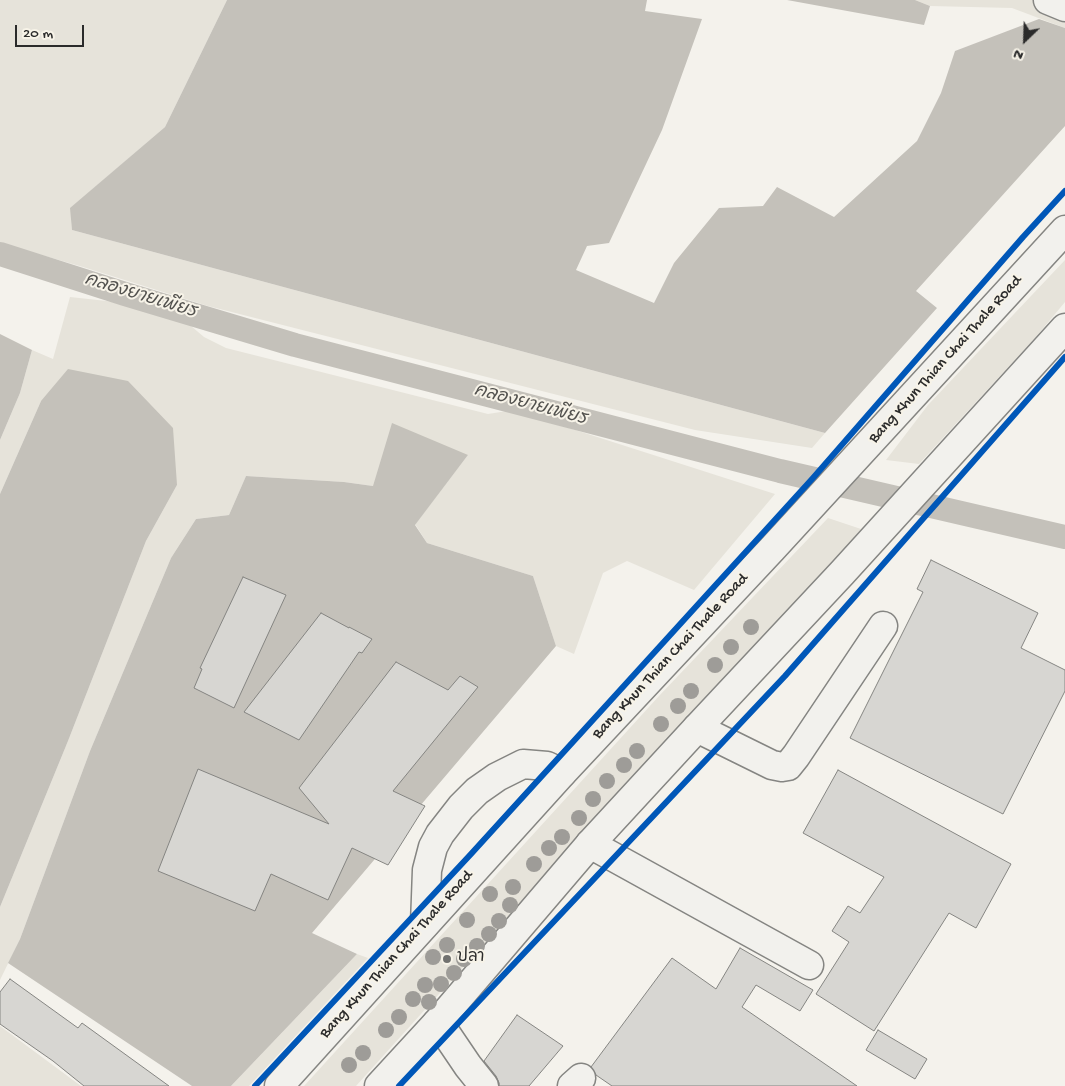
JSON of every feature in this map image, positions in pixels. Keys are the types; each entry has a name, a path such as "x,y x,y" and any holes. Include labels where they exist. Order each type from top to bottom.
{"main road":[{"path":"1048,0 1065,7"},
{"name":"Bang Khun Thian Chai Thale Road","path":"279,1086 562,773 772,549 1065,230"},
{"path":"379,1086 437,1023 590,844 842,573 1065,328"},
{"path":"697,728 772,765 788,766 882,626"},
{"path":"425,924 427,870 433,848 440,834 460,807 476,790 523,764 547,766 562,773"},
{"path":"590,844 809,965"},
{"path":"437,1023 484,1086"}],"shaded area":[{"path":"0,0 227,0 165,127 71,208 72,230 825,433 812,448 695,430 208,306 0,243"},
{"path":"227,0 647,0 645,11 702,19 662,130 609,243 587,246 576,270 654,303 674,263 719,208 763,206 777,187 834,217 917,141 941,93 955,51 1039,19 1065,28 1065,126 916,291 937,308 825,433 72,230 70,208 165,127"},
{"path":"787,0 915,0 930,6 924,25"},
{"path":"915,0 1065,0 1065,28 1012,8 930,6"},
{"path":"1065,260 1065,302 1035,338 919,464 886,460 928,405"},
{"path":"70,297 125,303 184,320 204,337 226,348 488,414 513,410 775,494 694,590 627,561 603,573 574,654 556,646 533,576 427,543 415,524 468,455 373,486 344,482 246,476 229,515 196,519 171,558 90,751 20,939 0,980 0,907 68,741 146,541 177,485 41,401 0,494 0,440 20,393 32,350 53,359"},
{"path":"0,334 32,350 20,393 0,440"},
{"path":"68,369 128,381 173,428 177,485 146,541 68,741 0,907 0,494 41,401"},
{"path":"392,423 468,455 415,525 427,543 533,576 556,646 312,933 357,954 231,1086 192,1086 8,963 20,939 90,751 171,558 196,519 229,515 246,476 344,482 373,486"},
{"path":"828,518 861,529 811,591 587,830 356,1086 304,1086 659,696"},
{"path":"357,954 368,958 249,1086 231,1086"},
{"path":"0,1026 81,1086 0,1086"}],"building":[{"path":"931,560 1038,613 1021,648 1065,670 1065,691 1003,814 850,738 923,592 917,589"},
{"path":"243,577 286,595 234,708 194,688 202,669 200,668"},
{"path":"321,613 372,639 362,653 359,652 299,740 244,712"},
{"path":"396,662 448,690 460,676 478,687 393,791 425,806 388,865 352,848 328,900 271,874 255,911 158,871 198,769 329,824 299,788"},
{"path":"838,770 1011,864 976,928 949,913 874,1031 816,994 849,942 832,931 848,906 860,913 884,877 803,833"},
{"path":"740,948 813,990 800,1011 756,985 742,1007 857,1086 612,1086 596,1075 591,1067 672,958 716,989"},
{"path":"10,979 78,1028 82,1023 169,1086 84,1086 53,1061 0,1024 0,992"},
{"path":"517,1015 563,1046 529,1086 499,1086 496,1076 484,1061"},
{"path":"878,1030 927,1059 915,1079 866,1050"}],"waterway":[{"name":"คลองยายเพียร","path":"0,254 295,345 780,471 1065,537"}],"cycle path":[{"path":"255,1086 471,854 813,478 1065,191"},
{"path":"399,1086 785,676 1065,357"}],"place":[{"name":"ปลา","path":"447,959"}]}
